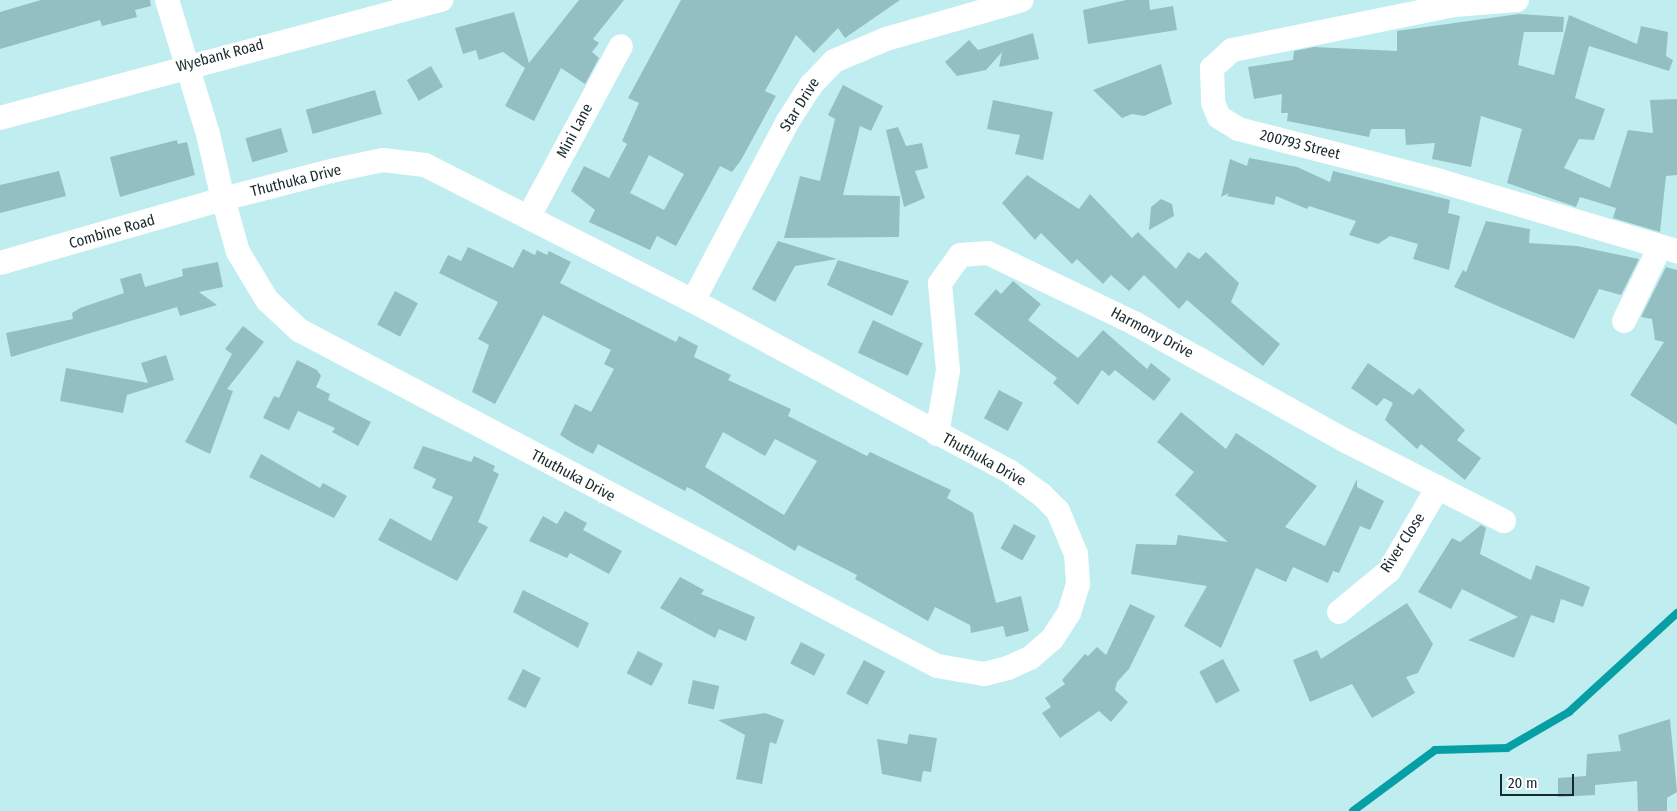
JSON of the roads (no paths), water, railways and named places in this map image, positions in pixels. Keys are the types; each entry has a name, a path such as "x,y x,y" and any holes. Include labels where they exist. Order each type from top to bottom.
{"street":[{"name":"Thuthuka Drive","path":"167,0 187,65 223,199 238,252 254,283 299,330 879,638 937,666 984,674 1030,658 1052,639 1069,613 1078,584 1076,554 1058,511 1041,494 937,434 693,301 449,174 402,160 345,168 223,199"},
{"name":"Wyebank Road","path":"0,118 187,65 441,0"},
{"name":"Star Drive","path":"693,301 788,121 811,85 834,61 886,39 1022,0"},
{"name":"200793 Street","path":"1517,0 1453,2 1232,50 1216,62 1209,78 1219,117 1259,135 1449,184 1668,250"},
{"name":"Mini Lane","path":"530,216 621,46"},
{"name":"Combine Road","path":"0,263 223,199"},
{"path":"1624,321 1668,250"},
{"name":"Harmony Drive","path":"937,434 948,370 940,283 960,255 974,251 1010,260 1134,323 1504,521"},
{"name":"River Close","path":"1339,612 1389,571 1438,487"}],"waterway":[{"path":"1353,811 1435,750 1507,748 1569,712 1677,613"}]}
